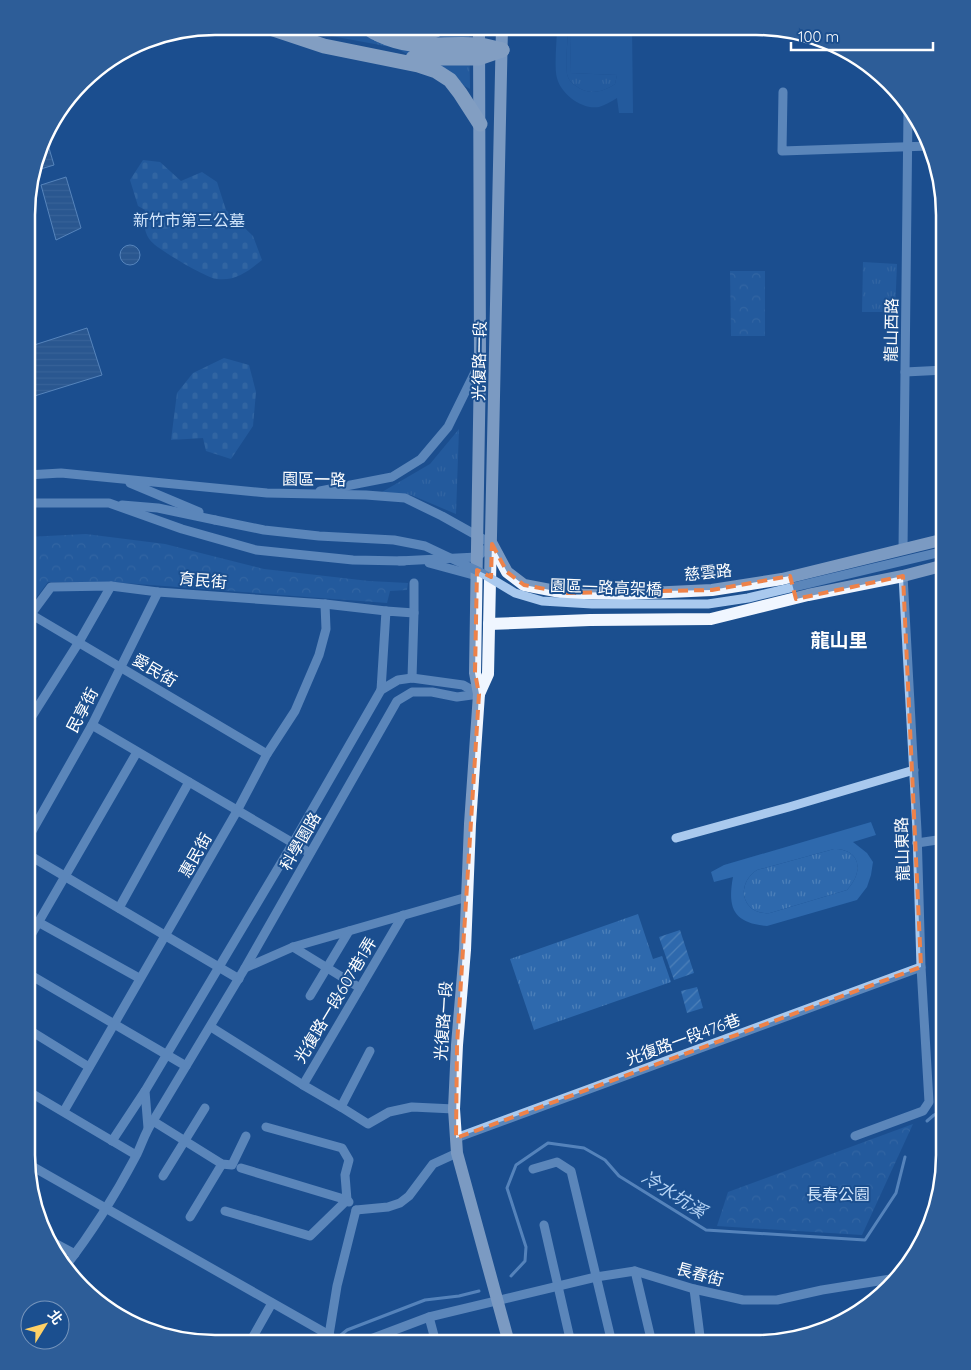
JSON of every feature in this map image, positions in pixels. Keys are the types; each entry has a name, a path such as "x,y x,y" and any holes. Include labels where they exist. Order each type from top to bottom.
{"highway":[{"path":"291,35 324,46 436,70 450,80 480,124"},
{"path":"381,35 393,42 408,45 479,52"},
{"path":"391,35 398,37 419,35"},
{"path":"362,54 417,58 502,50"}],"main road":[{"name":"光復路一段","path":"479,35 480,361 474,674 479,694 454,1109 457,1153 507,1335"},
{"name":"光復路一段","path":"479,694 488,674 502,35"},
{"name":"慈雲路","path":"492,544 507,572 524,585 566,593 627,594 712,590 790,576 936,541"},
{"path":"489,624 590,620 711,619 936,567"}],"street":[{"path":"783,92 782,151 922,147"},
{"name":"龍山西路","path":"903,550 908,119"},
{"path":"305,495 392,476 421,459 448,427 480,361"},
{"path":"905,372 936,370"},
{"name":"園區一路","path":"35,474 61,473 267,493 366,495 405,498 492,544"},
{"path":"118,479 215,520"},
{"path":"35,504 109,503 158,508 215,520"},
{"path":"109,503 182,529 256,550 353,560 435,563 477,576"},
{"name":"園區一路高架橋","path":"215,520 264,530 319,536 394,540 425,546 480,572 515,592 542,601 592,604 708,604 748,598 936,554"},
{"path":"399,561 477,557 492,544"},
{"path":"790,576 796,599"},
{"name":"龍山東路","path":"855,1136 923,1111 929,1102 903,576"},
{"path":"412,678 414,583"},
{"path":"35,711 79,642 111,586"},
{"name":"育民街","path":"35,606 51,587 111,586 158,592 386,610"},
{"name":"民享街","path":"35,826 92,725 158,592"},
{"name":"惠民街","path":"64,1112 139,978 166,936 237,811 267,754 295,711 319,655 326,629 325,604"},
{"path":"386,610 414,612"},
{"name":"科學園路","path":"112,1141 145,1091 219,968 381,690 386,610"},
{"name":"愛民街","path":"35,616 267,754"},
{"path":"381,690 398,680 412,678 464,685 479,694"},
{"name":"科學園路","path":"70,1261 104,1208 136,1155 151,1125 211,1027 397,701 412,692 432,692 457,697 479,694"},
{"path":"92,725 310,853"},
{"path":"35,927 137,752"},
{"path":"676,838 914,770"},
{"path":"119,908 189,782"},
{"path":"917,843 936,840"},
{"path":"35,859 239,979"},
{"path":"245,968 293,947 467,896"},
{"name":"光復路一段607巷1弄","path":"402,915 303,1085 368,1124 389,1112 412,1107 454,1109"},
{"path":"38,922 139,978"},
{"path":"310,996 348,931"},
{"path":"293,947 360,988"},
{"name":"光復路一段476巷","path":"456,1138 921,967"},
{"path":"35,978 186,1066"},
{"path":"211,1027 303,1085"},
{"path":"35,1033 90,1067"},
{"path":"341,1107 370,1051"},
{"name":"科學園路","path":"145,1091 151,1125"},
{"path":"35,1095 136,1155"},
{"path":"163,1176 205,1108"},
{"path":"151,1125 184,1141 222,1164 232,1165 246,1136"},
{"path":"266,1127 342,1148 349,1160 345,1175 347,1200"},
{"path":"356,1210 400,1203 409,1196 433,1164 457,1153"},
{"path":"533,1169 557,1162 571,1171 610,1335"},
{"path":"190,1218 222,1164"},
{"path":"35,1168 329,1335 337,1286 356,1210"},
{"path":"241,1168 347,1200 356,1210"},
{"path":"226,1211 310,1236 347,1200"},
{"path":"544,1225 569,1335"},
{"path":"59,1245 75,1254"},
{"path":"635,1271 650,1335"},
{"name":"長春街","path":"381,1335 429,1317 596,1277 635,1271 694,1289 743,1300 778,1300 822,1290 885,1280"},
{"path":"694,1289 700,1335"},
{"path":"254,1335 272,1303"},
{"path":"429,1317 434,1335"}],"highlighted area":[{"path":"492,544 507,572 524,585 566,593 712,590 790,576 796,599 903,576 921,967 456,1138 457,1045 479,694 475,673 477,570 491,577"}],"green space":[{"path":"326,35 469,35 470,89 396,48"},
{"path":"557,35 568,35 566,62 568,78 575,85 586,91 601,91 615,84 617,75 570,73 571,35 632,35 633,113 619,113 617,98 599,107 586,106 573,100 559,84 556,73"},
{"path":"567,35 571,35 570,73 617,75 615,84 596,92 581,89 570,81 566,68"},
{"path":"571,35 618,35 618,36"},
{"name":"新竹市第三公墓","path":"143,160 160,162 181,181 202,172 217,182 226,210 253,236 262,260 236,277 217,279 193,269 154,244 145,229 145,210 138,206 130,180"},
{"path":"863,262 897,264 895,312 862,312"},
{"path":"730,271 765,271 765,336 731,336"},
{"path":"224,358 249,365 256,392 253,426 231,459 206,451 203,438 171,440 177,393 193,373"},
{"path":"459,429 456,514 411,495 382,492 430,464"},
{"path":"86,534 165,544 264,569 369,581 408,583 407,590 390,591 387,603 111,582 48,582 35,599 35,537"},
{"path":"871,822 876,835 853,842 867,853 873,862 867,887 857,900 767,926 747,922 735,912 731,898 733,877 714,882 711,872 724,865","holes":["834,849 850,853 857,863 856,876 847,890 770,913 761,913 753,910 748,905 744,891 746,883 757,870"]},
{"path":"834,849 850,853 857,863 856,876 847,890 770,913 761,913 753,910 748,905 744,891 746,883 757,870"},
{"path":"638,914 653,959 662,956 671,982 534,1030 510,959"},
{"path":"680,930 694,973 674,980 659,937"},
{"path":"697,987 703,1008 687,1013 681,991"},
{"name":"長春公園","path":"913,1124 862,1235 717,1226 728,1192"}],"shaded area":[{"path":"49,147 54,165 41,169"},
{"path":"66,177 81,228 56,240 41,185"},
{"path":"130,245 137,248 140,255 137,262 130,265 123,262 120,255 123,248"},
{"path":"87,328 102,375 35,396 35,345"}],"waterway":[{"name":"冷水坑溪","path":"927,1121 936,1114"},
{"name":"冷水坑溪","path":"511,1276 525,1261 526,1247 507,1188 516,1165 548,1143 584,1148 605,1160 619,1176 706,1230 865,1240 896,1193 905,1157"},
{"name":"冷水坑溪","path":"341,1335 347,1330 425,1300 459,1296 479,1291"}],"district":[{"name":"龍山里","path":"839,640"}]}
